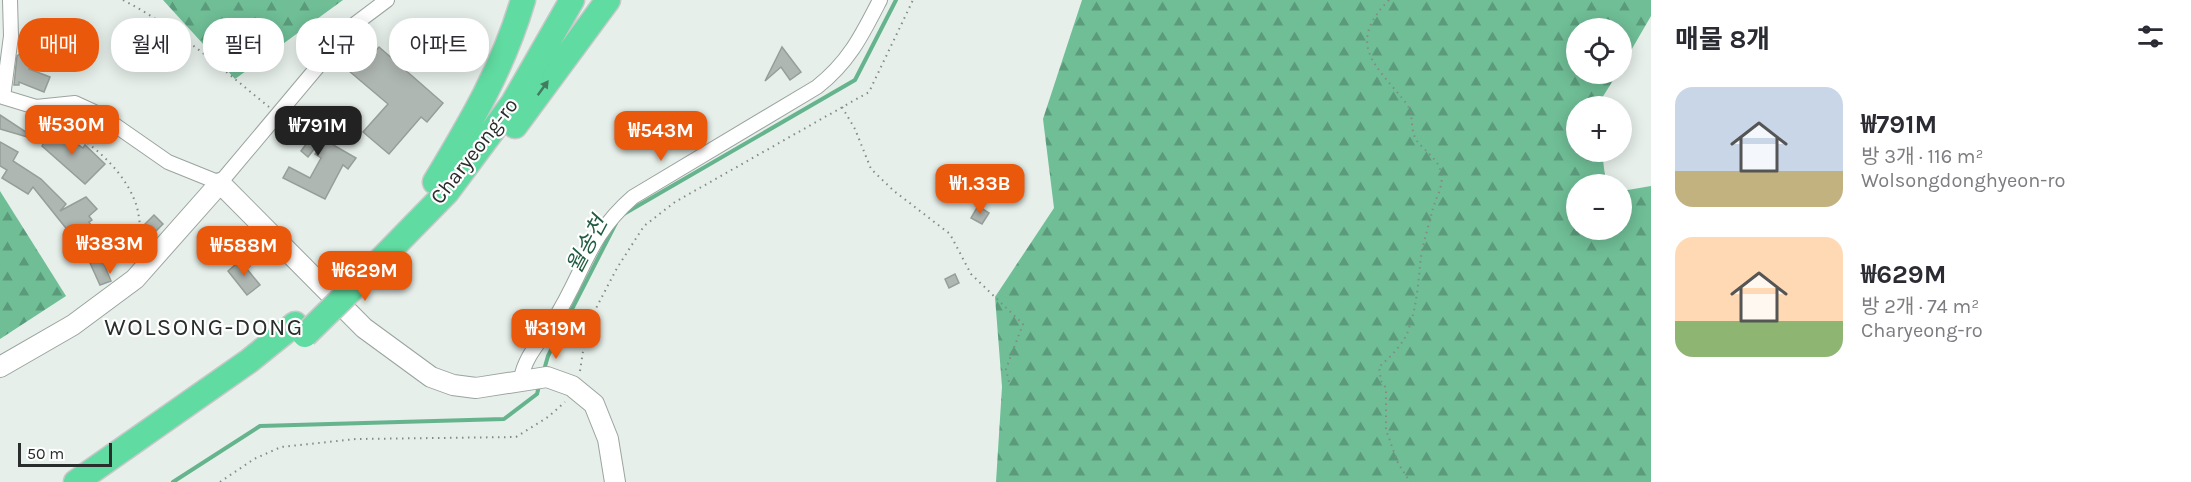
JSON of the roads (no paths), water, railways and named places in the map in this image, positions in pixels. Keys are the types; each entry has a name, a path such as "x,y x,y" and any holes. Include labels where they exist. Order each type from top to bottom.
{"highway":[{"path":"441,187 492,85 511,40 523,0"},
{"name":"Charyeong-ro","path":"441,187 501,94 555,0"},
{"name":"Charyeong-ro","path":"300,329 441,187 513,103 572,0"},
{"path":"441,187 513,129 608,0"},
{"path":"76,482 249,361 300,329"},
{"path":"103,482 258,373 300,329"}],"street":[{"path":"10,0 5,36 3,97 36,107 75,103 99,114 168,162 220,183 364,328 431,377 453,385 476,388 526,378 547,377 574,388 594,404 608,439 615,482"},
{"path":"0,367 73,325 135,279 220,183 351,27 387,0"},
{"path":"526,378 523,366 555,319 594,241 613,214 633,197 817,87 839,70 857,44 880,0"}],"waterway":[{"name":"월송천","path":"622,215 855,80 896,0"},
{"name":"월송천","path":"544,370 548,356 616,223"},
{"name":"월송천","path":"173,482 260,426 504,419 537,394 539,386"}],"district":[{"name":"WOLSONG-DONG","path":"204,327"}]}
